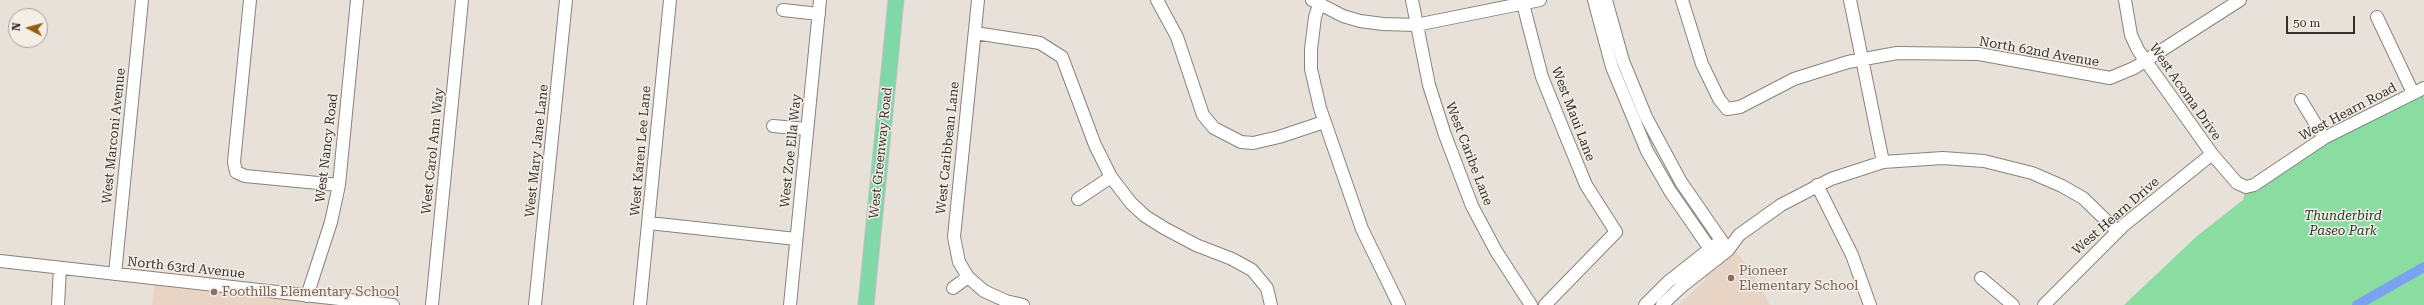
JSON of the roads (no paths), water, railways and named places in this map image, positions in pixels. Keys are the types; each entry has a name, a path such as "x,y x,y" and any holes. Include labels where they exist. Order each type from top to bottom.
{"main road":[{"name":"West Greenway Road","path":"866,305 896,0"}],"street":[{"name":"West Marconi Avenue","path":"115,274 142,0"},
{"path":"250,0 234,162 236,172 245,176 339,185"},
{"name":"West Nancy Road","path":"307,296 332,217 339,185 357,0"},
{"name":"West Carol Ann Way","path":"432,305 462,0"},
{"name":"West Mary Jane Lane","path":"536,305 566,0"},
{"name":"West Karen Lee Lane","path":"640,305 670,0"},
{"name":"West Zoe Ella Way","path":"790,305 820,0"},
{"name":"West Caribbean Lane","path":"968,277 959,262 954,231 978,0"},
{"path":"1157,0 1177,37 1203,115 1214,128 1240,142 1253,143 1278,137 1324,122"},
{"name":"West Caribe Lane","path":"1412,0 1429,85 1445,135 1472,206 1496,251 1530,305"},
{"path":"1400,305 1362,229 1324,122 1311,69 1312,33 1316,2 1343,16 1360,21 1383,24 1416,25 1522,2 1540,0"},
{"path":"1594,0 1612,67 1647,151 1670,191 1717,259"},
{"path":"1606,0 1623,62 1646,117 1680,182 1724,245"},
{"name":"North 62nd Avenue","path":"1682,0 1702,64 1719,99 1727,109 1740,107 1794,79 1862,59 1897,53 1979,54 2110,78 2124,74 2240,0"},
{"path":"1850,0 1883,162"},
{"name":"West Acoma Drive","path":"2125,0 2131,35 2146,60 2212,154 2237,183 2246,187"},
{"name":"West Maui Lane","path":"1522,2 1542,77 1565,134 1586,185 1616,232 1545,305"},
{"path":"783,10 819,14"},
{"path":"2377,17 2418,91"},
{"path":"975,32 1040,43 1062,57 1095,145 1111,177 1145,216 1196,245 1232,259 1252,270 1266,288 1271,305"},
{"name":"West Hearn Road","path":"2246,187 2254,186 2324,138 2418,91"},
{"path":"2301,100 2324,138"},
{"path":"773,126 807,129"},
{"name":"West Hearn Drive","path":"2044,305 2117,231 2212,154"},
{"path":"1645,305 1668,282 1709,249 1724,245 1781,205 1831,179 1883,162 1943,158 1984,161 2026,172 2062,186 2079,196 2094,207 2117,231"},
{"path":"1078,199 1111,177"},
{"path":"1817,185 1852,255 1870,305"},
{"path":"649,223 796,239"},
{"path":"1662,305 1681,287 1717,259 1724,245"},
{"name":"North 63rd Avenue","path":"0,261 393,305"},
{"path":"58,305 60,268"},
{"path":"953,288 968,277 984,291 1006,301 1023,305"},
{"path":"1981,278 2013,305"}],"waterway":[{"path":"2357,305 2424,267"}],"place":[{"name":"Pioneer Elementary School","path":"1731,278"},
{"name":"Foothills Elementary School","path":"214,292"}],"park label":[{"name":"Thunderbird Paseo Park","path":"2343,224"}]}
